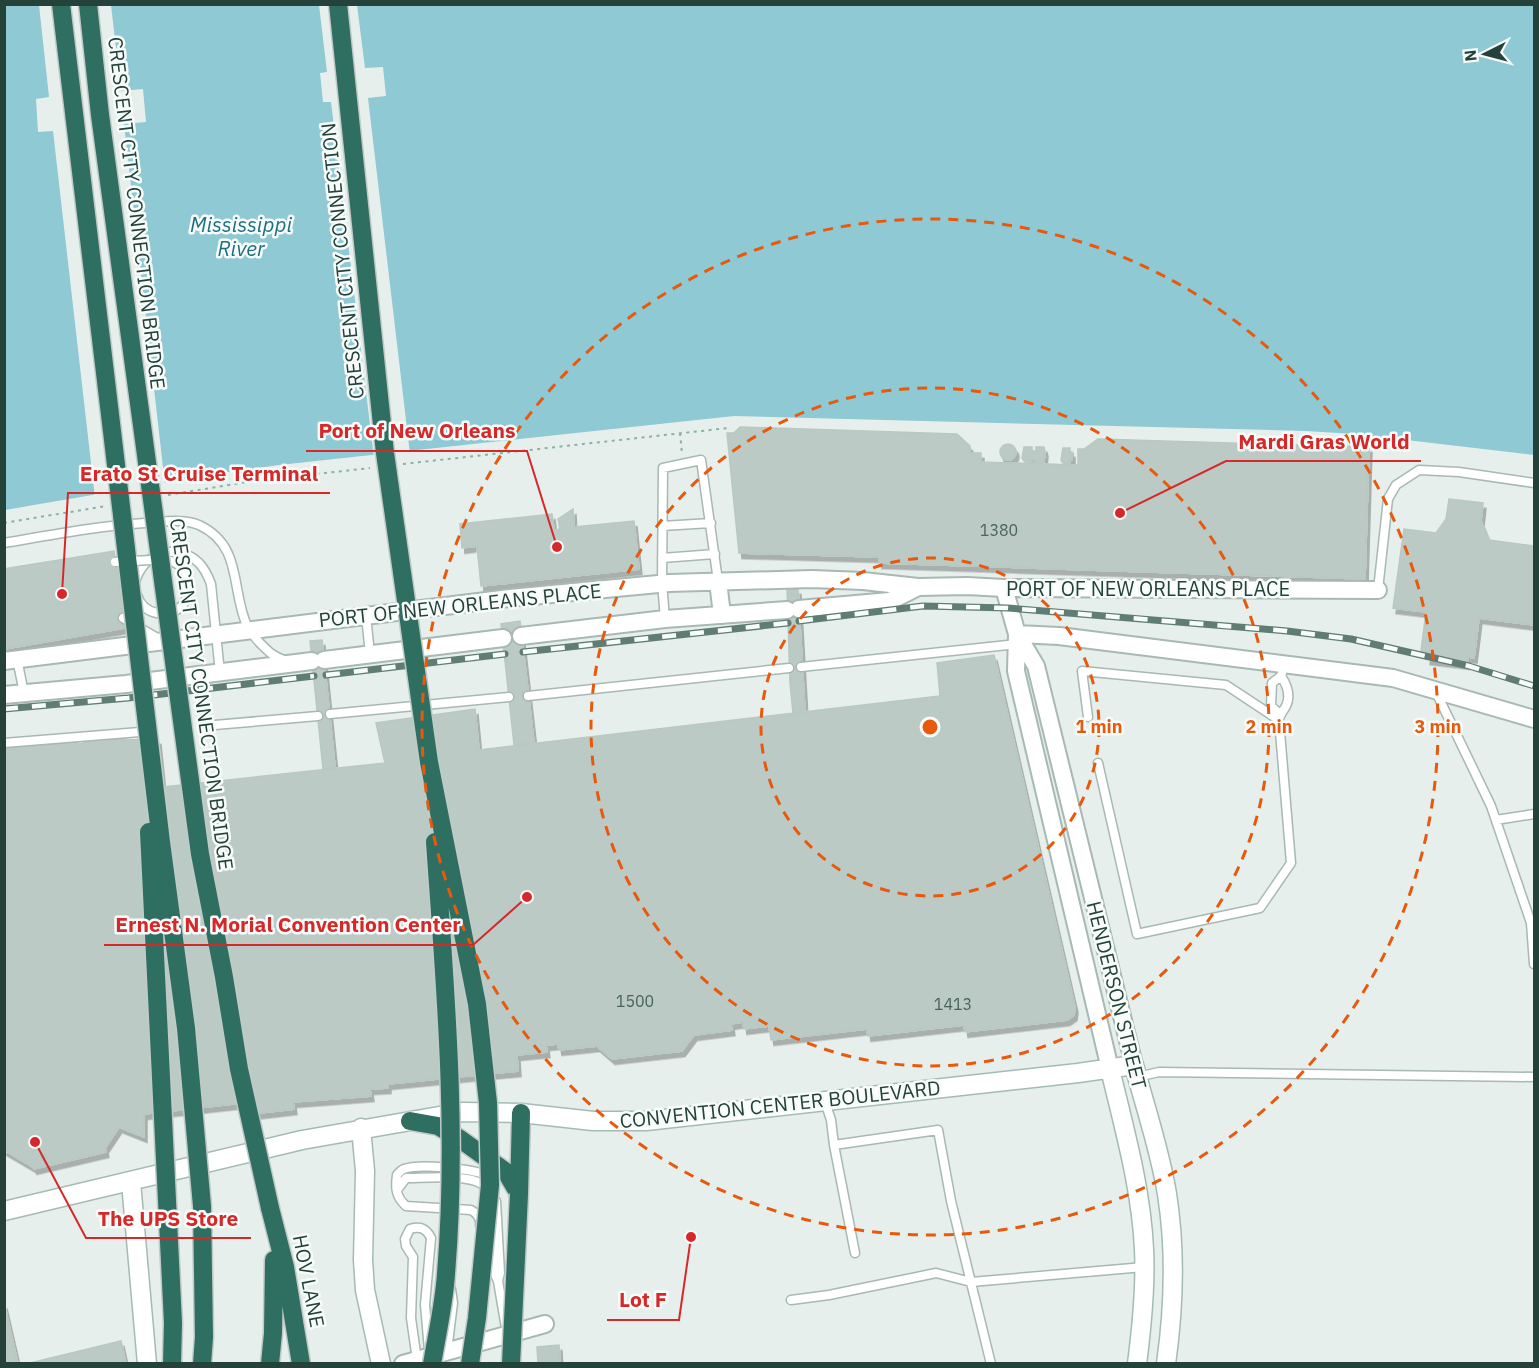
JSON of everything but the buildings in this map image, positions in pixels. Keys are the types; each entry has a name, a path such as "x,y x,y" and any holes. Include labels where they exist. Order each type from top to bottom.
{"highway":[{"path":"61,4 141,676 186,1028 202,1206 204,1337 202,1364"},
{"name":"CRESCENT CITY CONNECTION BRIDGE","path":"88,4 102,127 200,854 239,1069 270,1208"},
{"name":"CRESCENT CITY CONNECTION","path":"338,4 385,453 429,762"},
{"path":"141,676 173,1323 172,1364"},
{"path":"429,762 477,1004 488,1103 490,1185 478,1306 468,1355"},
{"path":"421,1361 446,1275 452,1149 444,965 429,762"},
{"path":"512,1364 520,1113"},
{"path":"410,1121 438,1126 459,1139 506,1172 519,1194"},
{"path":"270,1208 275,1277 270,1364"},
{"name":"HOV LANE","path":"270,1208 285,1268 301,1364"}],"street":[{"name":"PORT OF NEW ORLEANS PLACE","path":"11,659 366,615 662,583 812,579 863,581 918,587 1378,590"},
{"path":"718,581 722,615"},
{"name":"PORT OF NEW ORLEANS PLACE","path":"521,636 665,619 890,601 918,587"},
{"name":"HENDERSON STREET","path":"1004,588 1017,639 1016,671 1139,1194 1145,1267 1143,1315 1137,1364"},
{"path":"1017,639 1059,636 1283,670 1393,678 1534,718"},
{"name":"PORT OF NEW ORLEANS PLACE","path":"4,695 220,674 503,638"},
{"name":"HENDERSON STREET","path":"1017,639 1036,666 1135,1071 1167,1192 1171,1223 1173,1296 1166,1364"},
{"path":"1038,762 1058,757"},
{"name":"CONVENTION CENTER BOULEVARD","path":"4,1211 303,1140 462,1112 520,1113 593,1121 646,1121 1110,1069 1135,1071"},
{"path":"361,1128 365,1171 363,1260 365,1290 381,1364"},
{"path":"131,1182 147,1364"},
{"path":"421,1361 447,1351 468,1355 508,1334 545,1324"}],"lane":[{"path":"665,619 662,583 663,468 701,460 718,581"},
{"path":"1378,590 1388,499 1396,485 1419,470 1459,472 1534,483"},
{"path":"4,543 110,526 179,520 199,525 228,550 249,630 272,656 311,662"},
{"path":"662,526 711,523"},
{"path":"115,562 139,561 151,560 159,559 176,563 184,569 189,584 186,600 177,610 161,614 148,610 139,601 135,587 137,575 144,564 148,559 156,554 174,552 198,562 206,571 211,584 220,674"},
{"path":"662,558 715,554"},
{"path":"366,615 370,654"},
{"path":"123,618 162,641"},
{"path":"801,667 1017,639"},
{"path":"11,659 24,693"},
{"path":"528,696 789,668"},
{"path":"1280,717 1271,706 1272,683 1283,670"},
{"path":"1098,763 1137,934 1260,908 1291,863 1280,717 1287,705 1288,686 1283,670"},
{"path":"1088,717 1082,671 1226,686 1280,717"},
{"path":"1434,689 1491,806 1531,922 1534,964"},
{"path":"330,714 509,697"},
{"path":"203,726 318,716"},
{"path":"4,743 140,732"},
{"path":"1496,820 1534,814"},
{"path":"1135,1071 1534,1077"},
{"path":"825,1102 831,1120 855,1253"},
{"path":"834,1145 938,1130 951,1201 991,1364"},
{"path":"468,1355 480,1221 476,1212 406,1206 399,1200 396,1191 396,1174 404,1169 474,1170 487,1175 495,1191 500,1273 498,1281 508,1334"},
{"path":"445,1208 444,1243 453,1303 447,1351"},
{"path":"416,1227 428,1232 431,1238 421,1361 411,1318 413,1257 406,1246 405,1239 410,1229 416,1227"},
{"path":"791,1300 829,1296 936,1273 971,1282 1145,1267"}],"path":[{"path":"394,465 728,428"},
{"path":"680,433 683,464"},
{"path":"164,496 253,481 371,468"},
{"path":"4,523 108,506"}],"water":[{"name":"Mississippi River","path":"5,5 1534,5 1534,455 1355,434 1306,431 734,416 279,465 5,510"}],"pier":[{"path":"39,5 111,5 121,91 143,89 146,122 124,124 165,485 95,498 53,131 38,132 36,99 49,97"},
{"path":"319,5 357,5 365,68 383,67 386,96 368,98 410,454 374,458 331,102 323,102 320,73 327,72"}],"railway":[{"path":"799,621 923,606 1008,608 1287,631 1351,639 1469,666 1534,686"},
{"path":"523,652 788,623"},
{"path":"326,675 505,654"},
{"path":"4,709 128,698 314,676"}],"place":[{"name":"Mardi Gras World","path":"1120,513"},
{"name":"Port of New Orleans","path":"557,547"},
{"name":"Erato St Cruise Terminal","path":"62,594"},
{"name":"Ernest N. Morial Convention Center","path":"527,897"},
{"name":"The UPS Store","path":"35,1142"},
{"name":"Lot F","path":"691,1237"}]}
